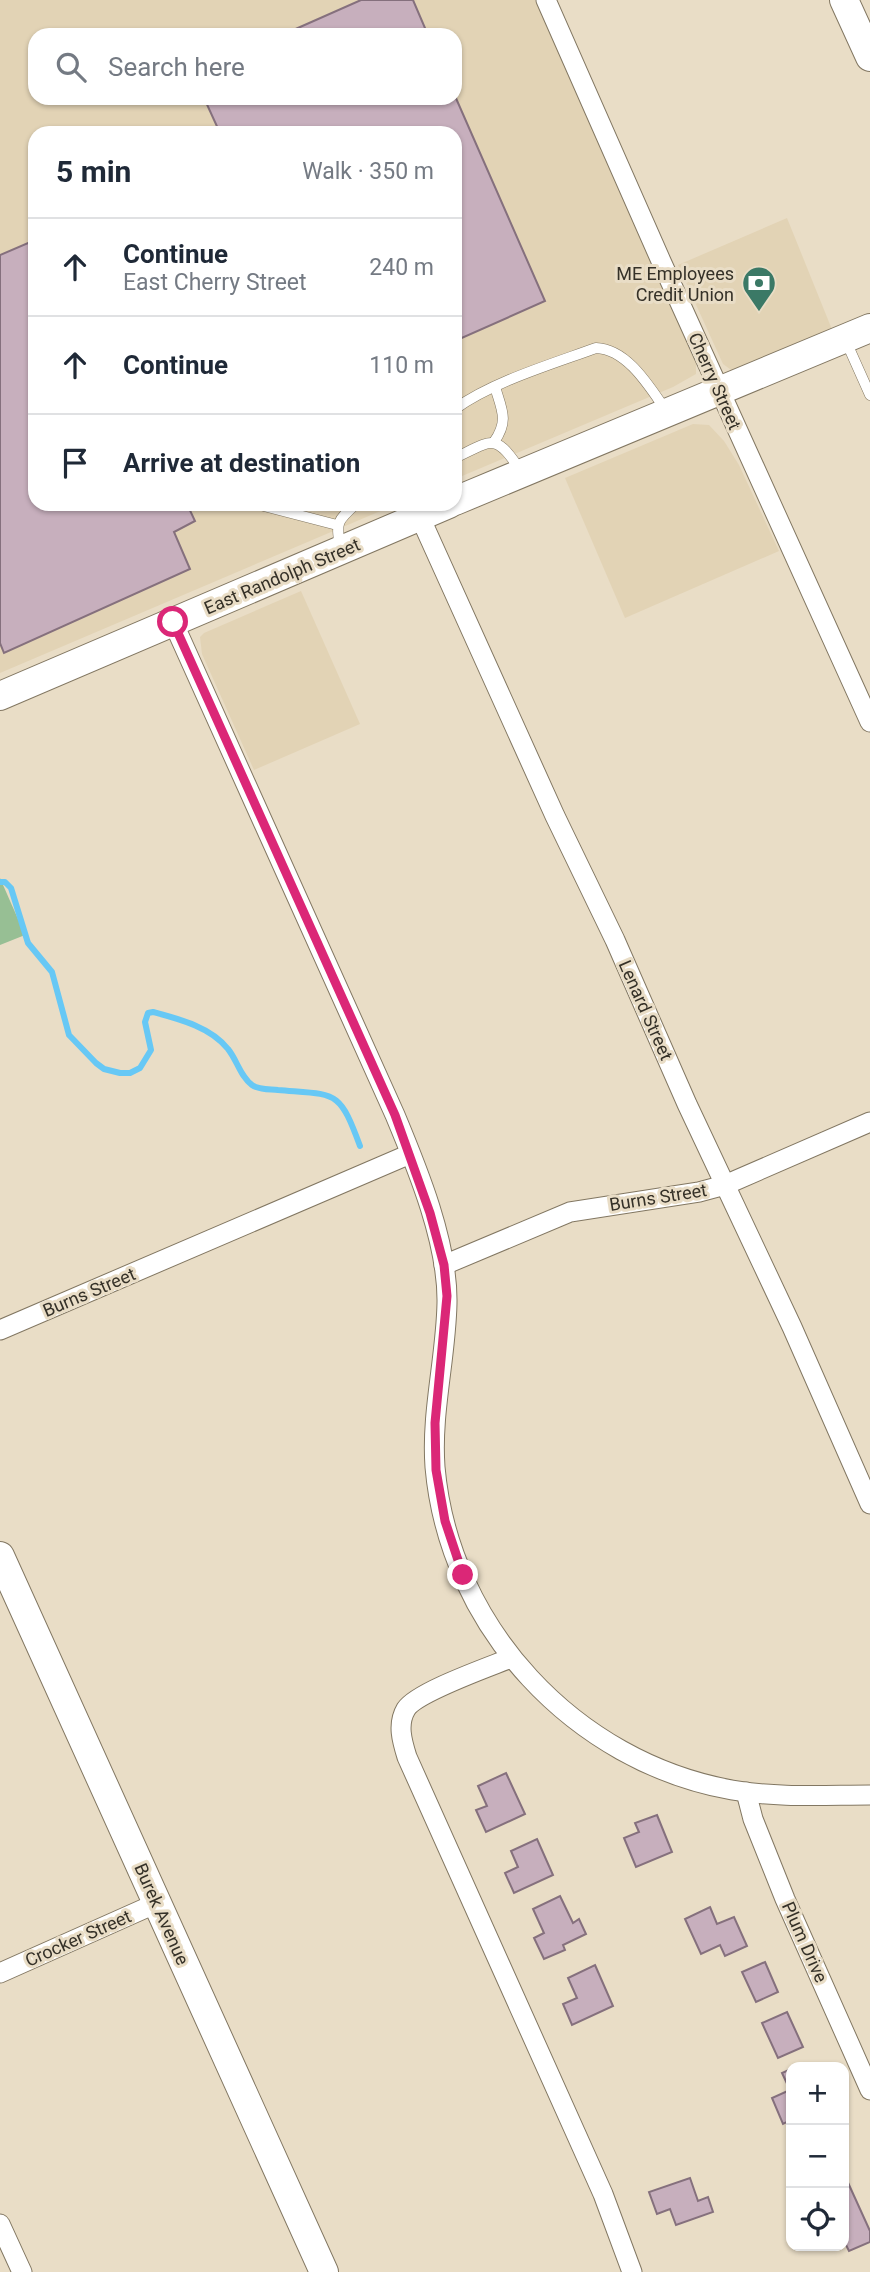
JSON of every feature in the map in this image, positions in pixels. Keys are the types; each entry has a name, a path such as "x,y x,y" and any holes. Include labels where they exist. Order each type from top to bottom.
{"street":[{"name":"Cherry Street","path":"546,0 870,722"},
{"path":"844,0 870,57"},
{"path":"462,498 858,334"},
{"name":"East Randolph Street","path":"0,696 173,622 338,538 420,517 433,511"},
{"name":"Lenard Street","path":"420,517 792,1327 870,1504"},
{"path":"173,622 390,1103 430,1213 444,1265 447,1306 434,1440 439,1496 451,1541 467,1583 485,1619 511,1658 561,1709 608,1742 644,1762 680,1776 746,1792 870,1795"},
{"name":"Burns Street","path":"444,1265 570,1212 699,1192 725,1185 870,1122"},
{"name":"Burns Street","path":"0,1330 410,1154"},
{"name":"Burek Avenue","path":"0,1556 324,2272"},
{"path":"511,1658 416,1699 402,1716 402,1738 407,1757 603,2194 632,2272"},
{"name":"Plum Drive","path":"746,1792 756,1827 785,1899 870,2090"},
{"name":"Crocker Street","path":"0,1973 157,1903"},
{"path":"0,2224 22,2272"}],"lane":[{"path":"858,334 870,395"},
{"path":"462,404 495,387 596,348 608,348 628,363 647,383 667,412"},
{"path":"494,442 502,431 504,415 495,387"},
{"path":"462,454 485,443 494,442 506,449 522,472"},
{"path":"273,511 338,538 341,517 348,511"}],"shaded area":[{"path":"0,0 535,0 696,360 696,374 673,387 462,476 462,126 28,126 28,511 381,511 0,673"},
{"path":"787,218 833,332 734,372 723,364 678,265"},
{"path":"693,424 709,425 724,441 739,465 779,551 625,618 565,478"},
{"path":"301,591 360,724 254,770 202,654 200,637"}],"green space":[{"path":"0,878 25,935 0,945"}],"building":[{"path":"361,0 413,0 425,28 298,28"},
{"path":"207,105 459,105 545,301 462,338 462,126 217,126"},
{"path":"28,243 28,511 190,511 195,521 174,532 190,569 4,653 0,643 0,255"},
{"path":"506,1773 525,1814 486,1832 476,1810 487,1806 478,1786"},
{"path":"657,1815 672,1852 636,1867 624,1838 639,1832 635,1823"},
{"path":"537,1839 553,1875 514,1893 505,1873 518,1867 511,1851"},
{"path":"560,1896 573,1923 579,1919 586,1934 563,1945 565,1950 544,1959 534,1938 544,1933 533,1909"},
{"path":"710,1907 717,1924 734,1917 747,1946 725,1956 720,1945 701,1954 685,1919"},
{"path":"765,1962 778,1992 756,2002 742,1972"},
{"path":"595,1965 613,2006 572,2025 563,2004 577,1998 568,1978"},
{"path":"787,2012 803,2047 778,2058 762,2023"},
{"path":"786,2092 786,2122 783,2124 772,2098"},
{"path":"690,2178 698,2201 708,2197 713,2212 676,2225 670,2209 657,2214 649,2192"},
{"path":"849,2185 870,2231 870,2242 849,2251"}],"waterway":[{"path":"0,882 5,882 11,888 28,943 52,972 69,1035 104,1069 130,1073 140,1068 151,1050 145,1022 148,1013 173,1018 204,1029 221,1041 244,1077 255,1087 313,1093 333,1098 347,1114 360,1146"}],"place":[{"name":"ME Employees Credit Union","path":"759,313"}],"route":[{"path":"173,622 395,1115 430,1213 444,1265 447,1296 435,1423 436,1470 445,1521 463,1575"}]}
